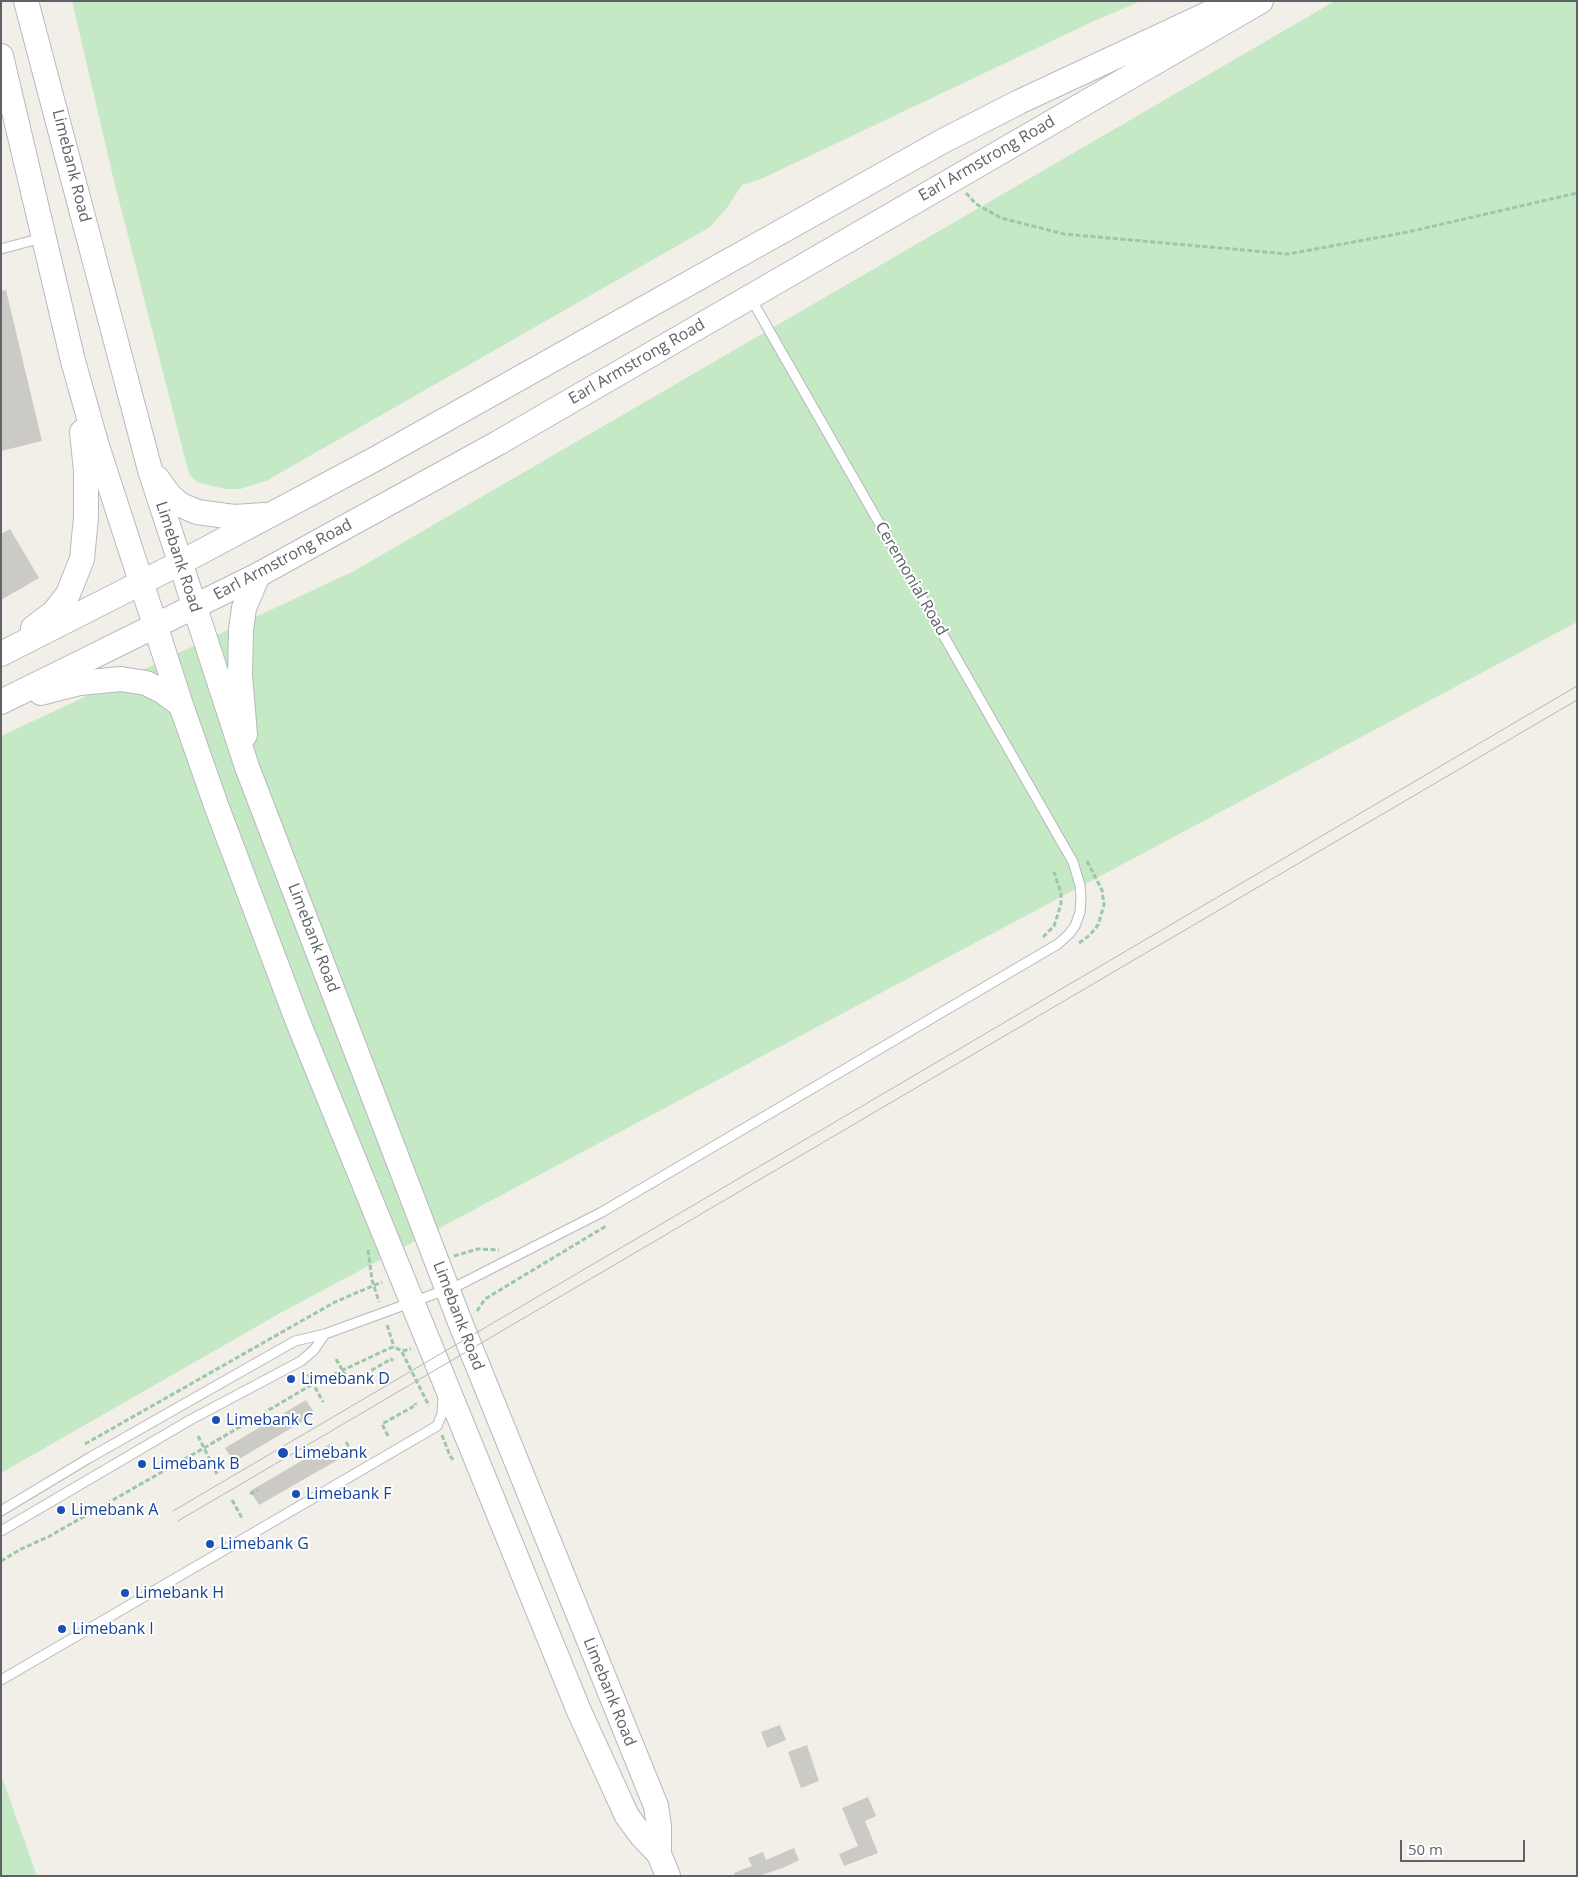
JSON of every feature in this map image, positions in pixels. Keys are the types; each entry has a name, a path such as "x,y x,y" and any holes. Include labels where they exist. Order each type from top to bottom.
{"main road":[{"name":"Limebank Road","path":"26,1 150,470 247,767 496,1413 656,1806 659,1826 659,1854"},
{"name":"Earl Armstrong Road","path":"1,654 180,563 385,454 958,133 1234,1"},
{"name":"Earl Armstrong Road","path":"2,702 258,575 544,417 952,178 1261,1"},
{"name":"Limebank Road","path":"1,56 73,361 97,446 181,705 226,833 294,1014 579,1711 627,1816 641,1835 659,1854 668,1876"},
{"path":"1,654 54,612 68,594 82,559 86,517 86,471 73,361"},
{"path":"150,470 170,496 181,505 197,512 234,517 273,514"},
{"path":"247,767 240,675 241,630 244,608 258,575"},
{"path":"2,702 80,683 105,679 121,679 146,683 162,691 181,705"}],"lane":[{"path":"1,249 45,238"},
{"name":"Ceremonial Road","path":"1,1512 89,1458 295,1341 325,1334 477,1278 602,1212 1058,944 1069,934 1080,912 1080,885 1073,862 750,297"},
{"path":"1,1531 190,1420 301,1361 314,1350 325,1334"},
{"path":"1,1680 438,1424 444,1403 442,1376"}],"path":[{"path":"952,178 976,204 1001,218 1064,234 1288,254 1408,232 1577,193"},
{"path":"1040,939 1054,926 1059,915 1062,892 1054,872"},
{"path":"448,1258 478,1249 501,1250"},
{"path":"368,1288 390,1278"},
{"path":"392,1340 394,1347 402,1351 408,1351"},
{"path":"1,1561 21,1549 48,1537 313,1384 394,1347"},
{"path":"402,1351 442,1434"},
{"path":"336,1359 350,1383 391,1359 392,1361"},
{"path":"308,1374 323,1402"},
{"path":"388,1436 382,1424 416,1405 414,1403"},
{"path":"198,1436 217,1474"},
{"path":"346,1442 354,1455"},
{"path":"230,1462 239,1456"},
{"path":"250,1494 258,1490"},
{"path":"232,1500 242,1518"}],"green space":[{"path":"72,1 1141,1 1094,21 761,179 742,185 726,209 710,227 266,481 240,489 225,489 197,482 189,474 114,181"},
{"path":"1335,1 1577,1 1577,622 282,1312 1,1473 1,736 354,571"},
{"path":"1,1775 37,1876 1,1876"}],"building":[{"path":"6,290 42,441 1,451 1,291"},
{"path":"10,529 39,578 1,600 1,534"},
{"path":"306,1400 315,1414 234,1462 225,1448"},
{"path":"332,1443 341,1458 259,1505 250,1491"},
{"path":"780,1725 786,1740 767,1748 761,1732"},
{"path":"807,1745 819,1781 801,1788 788,1752"},
{"path":"868,1797 876,1816 865,1821 878,1853 844,1866 839,1854 858,1846 842,1808"},
{"path":"794,1848 799,1860 785,1867 759,1876 735,1876 734,1873 752,1866 748,1858 763,1852 766,1860"}],"tram line":[{"path":"173,1511 1577,686"},
{"path":"178,1521 1577,700"}],"place":[{"name":"Limebank D","path":"291,1379"},
{"name":"Limebank C","path":"216,1420"},
{"name":"Limebank","path":"283,1453"},
{"name":"Limebank B","path":"142,1464"},
{"name":"Limebank F","path":"296,1494"},
{"name":"Limebank A","path":"61,1510"},
{"name":"Limebank G","path":"210,1544"},
{"name":"Limebank H","path":"125,1593"},
{"name":"Limebank I","path":"62,1629"}]}
